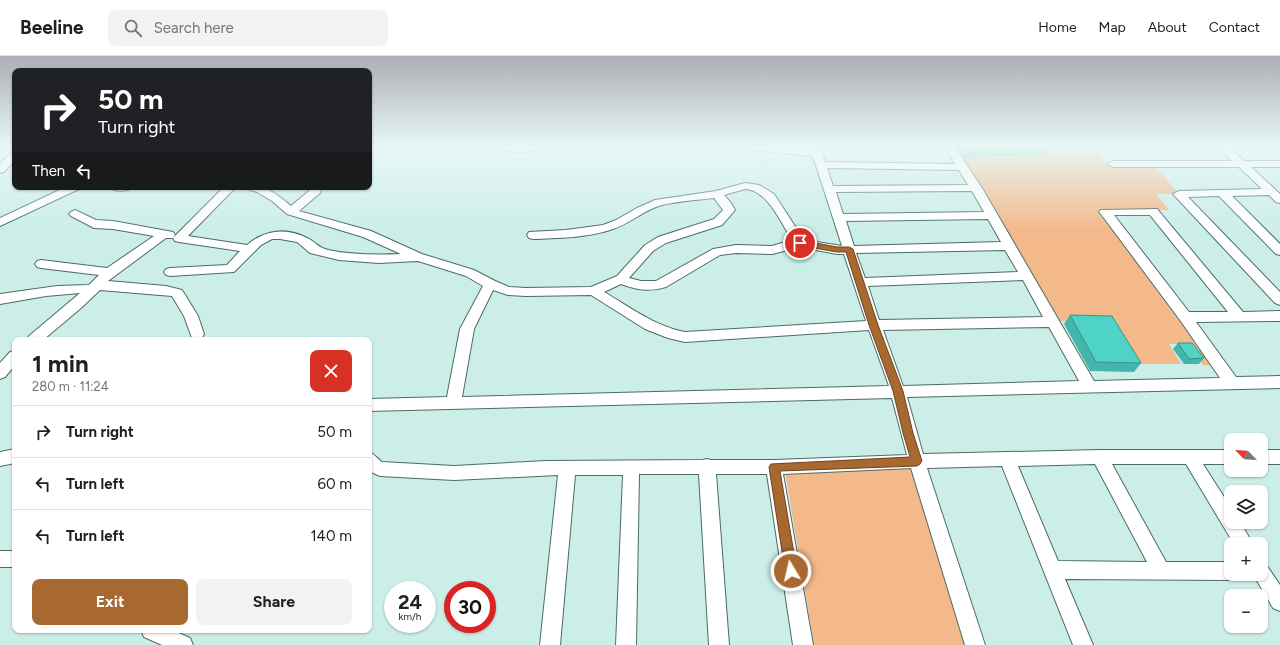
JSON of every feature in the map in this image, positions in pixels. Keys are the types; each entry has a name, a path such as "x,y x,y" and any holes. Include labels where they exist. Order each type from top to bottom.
{"street":[{"path":"824,174 874,325 898,391 908,433 975,645"},
{"path":"967,174 992,215 1090,386"},
{"path":"1253,174 1276,196"},
{"path":"533,235 566,234 605,228 620,223 641,210 659,202 717,194 745,186 751,186 765,192 776,204 800,243"},
{"path":"829,189 976,188"},
{"path":"0,222 69,190"},
{"path":"179,238 227,190"},
{"path":"261,190 291,212 367,234 418,257 470,273 490,284 508,291 526,292 593,291 621,278 649,248 662,240 718,222 729,210 727,205 717,194"},
{"path":"291,212 316,190"},
{"path":"1276,196 1222,193 1179,194 1280,300"},
{"path":"1222,193 1280,251"},
{"path":"1232,383 1185,317 1105,212 1153,211 1240,317"},
{"path":"75,214 94,224 112,224 179,238 249,249"},
{"path":"839,218 992,215"},
{"path":"38,337 76,305 109,273 164,234"},
{"path":"170,272 230,269 249,249 266,236 279,234 308,242 314,250 340,256 396,258 418,257"},
{"path":"621,278 634,285 652,287 661,284 717,252 736,248 772,250 800,243 837,250 1009,246"},
{"path":"41,264 67,268 91,269 109,273"},
{"path":"860,282 1027,276"},
{"path":"454,403 467,329 490,284"},
{"path":"0,299 64,289 94,287 166,290 177,293 192,316 197,334"},
{"path":"593,291 640,319 673,336 685,338 874,325 1054,322"},
{"path":"1185,317 1280,316"},
{"path":"0,373 12,359"},
{"path":"372,405 1280,382"},
{"path":"0,459 12,457"},
{"path":"372,464 380,469 454,473 707,466 774,467 917,461 1100,457 1224,457"},
{"path":"1100,457 1161,570"},
{"path":"1190,457 1240,537"},
{"path":"1007,459 1083,645"},
{"path":"707,466 719,645"},
{"path":"774,467 803,645"},
{"path":"626,645 631,468"},
{"path":"550,645 567,469"},
{"path":"0,559 12,558"},
{"path":"1052,570 1224,571"},
{"path":"1267,581 1280,602"},
{"path":"157,633 183,645"}],"shaded area":[{"path":"969,174 1162,174 1179,194 1156,194 1169,210 1103,212 1218,366 1203,365 1186,344 1169,344 1181,364 1133,364 1103,320 1059,321"},
{"path":"913,465 968,645 814,645 785,472"}],"building":[{"path":"1070,315 1112,316 1141,363 1096,362"},
{"path":"1178,343 1192,343 1204,358 1189,359"}],"route":[{"path":"791,571 774,467 917,461 908,433 898,391 849,249 837,250 800,243"}]}
